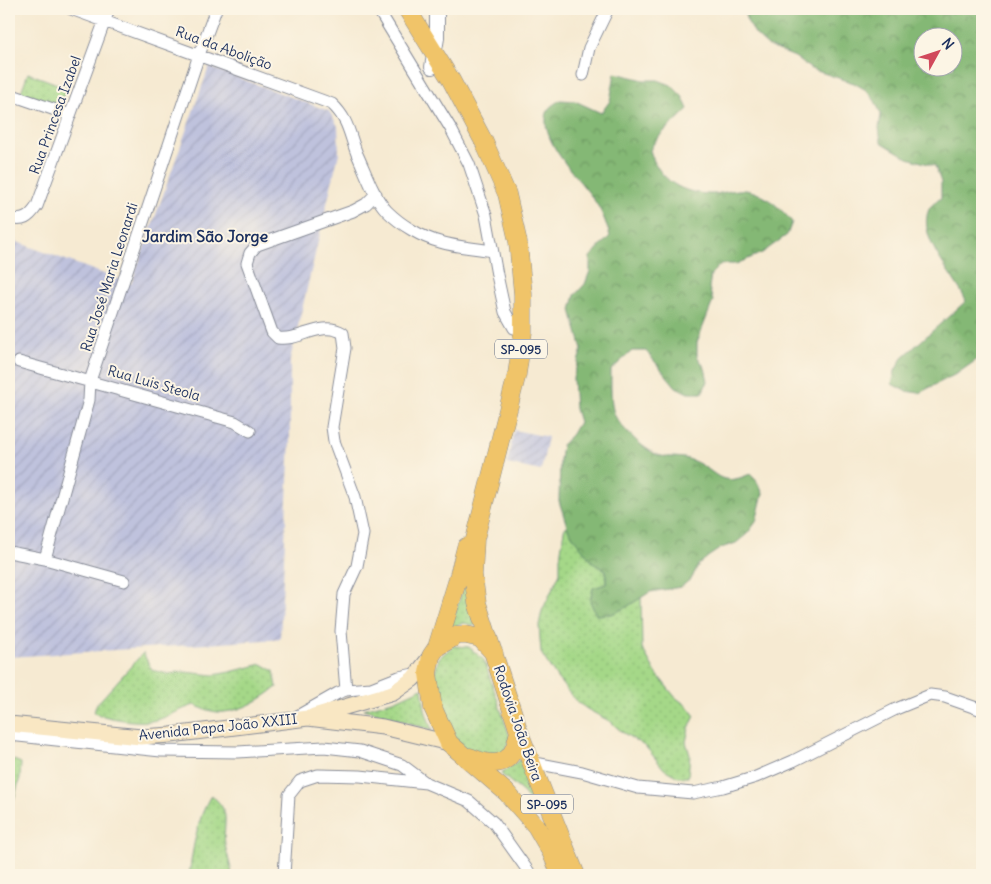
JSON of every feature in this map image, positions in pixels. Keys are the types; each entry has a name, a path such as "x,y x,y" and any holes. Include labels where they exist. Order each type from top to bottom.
{"main road":[{"name":"SP-095","path":"397,9 468,111 507,194 518,242 523,294 523,332 517,374 475,539 473,575 477,603 494,653"},
{"name":"SP-095","path":"407,9 422,32 434,61 482,155 498,199 512,268 514,328 462,566 428,673 433,708 456,748 506,792 536,826 551,852 561,875"},
{"path":"434,652 458,635 466,634 480,638 494,653"},
{"name":"Avenida Papa João XXIII","path":"308,718 401,689 420,673 434,652"},
{"name":"Rodovia João Beira","path":"494,653 530,762 576,875"},
{"name":"Avenida Papa João XXIII","path":"9,724 141,737 308,718 383,728 456,748"},
{"path":"456,748 482,762 496,764 506,759 513,752 519,732"}],"street":[{"name":"Rua da Abolição","path":"70,9 199,54 332,104 342,113 349,126 354,145 376,194"},
{"name":"Rua Princesa Izabel","path":"12,219 24,220 31,216 37,206 109,9"},
{"name":"Rua José Maria Leonardi","path":"45,559 89,400 90,381 199,54 216,9"},
{"path":"378,9 469,164 486,214 505,312 514,328"},
{"path":"583,75 590,48 608,9"},
{"path":"434,61 437,38 437,14"},
{"path":"422,32 430,30 437,14"},
{"path":"9,94 70,115"},
{"path":"346,690 341,631 344,594 357,566 363,534 356,497 334,441 332,427 346,348 343,333 337,329 324,328 289,339 278,338 272,332 247,263 250,253 257,245 353,211 366,204 376,194 387,211 412,230 425,237 440,242 492,251"},
{"name":"Rua Luis Steola","path":"19,362 235,422 250,431"},
{"path":"9,552 45,559 124,581"},
{"path":"292,719 346,690 371,688 399,677 420,673"},
{"path":"530,762 582,772 638,788 693,793 723,787 756,777 794,761 896,709 930,695 945,697 982,710"},
{"path":"9,735 161,751 238,752 324,747 360,751 402,765 426,783 469,800 494,823 531,875"},
{"path":"284,875 289,795 300,781 318,774 426,783"}],"shaded area":[{"path":"209,67 329,111 338,126 339,153 290,360 290,441 280,639 9,657 9,239 131,284"},
{"path":"514,430 548,437 541,471 507,464"}],"green space":[{"path":"743,9 930,9 943,13 969,10 982,11 982,356 958,373 919,393 905,391 892,384 895,371 902,358 966,301 938,256 928,232 926,220 929,209 941,198 941,182 935,166 908,158 881,142 879,128 881,114 875,101 866,90 854,83 811,69 795,57 768,46 756,35 747,21"},
{"path":"28,73 68,88 66,93 53,104 21,92"},
{"path":"615,73 644,80 658,80 671,85 682,96 688,109 662,133 650,150 659,170 673,184 692,192 703,194 741,190 752,191 765,197 783,211 792,222 787,235 762,253 736,264 721,264 711,274 709,288 713,301 697,342 697,356 705,368 708,381 702,393 688,393 676,387 646,351 632,351 611,370 613,412 629,434 655,454 691,460 724,479 731,480 750,474 756,480 763,493 756,522 747,534 736,543 721,548 698,565 692,578 681,587 650,592 612,614 596,615 590,601 593,588 606,584 606,570 594,564 568,529 559,501 560,459 562,445 572,434 579,422 575,409 573,378 582,349 571,310 575,295 585,284 590,271 590,257 610,236 603,216 595,202 553,145 546,121 548,110 560,100 575,101 601,113 610,101"},
{"path":"567,525 606,570 606,584 641,598 642,648 656,673 675,697 687,706 695,716 689,728 686,742 690,755 688,777 678,777 664,769 646,747 622,732 611,722 575,700 557,678 541,653 539,625 542,611 560,573 564,530"},
{"path":"466,579 476,626 464,623 451,627"},
{"path":"453,646 469,647 484,660 510,737 504,752 477,761 448,734 433,678 439,658"},
{"path":"143,653 152,670 168,674 184,672 214,675 262,664 274,671 277,687 252,703 239,709 224,712 212,711 194,705 150,721 116,719 94,713 96,705"},
{"path":"422,688 425,710 432,730 364,709 396,700"},
{"path":"9,758 21,763 20,778 11,810 9,826"},
{"path":"521,759 538,812 524,793 501,774"},
{"path":"211,795 218,801 224,813 225,845 232,875 189,875 199,824"}],"district":[{"name":"Jardim São Jorge","path":"205,236"}]}
